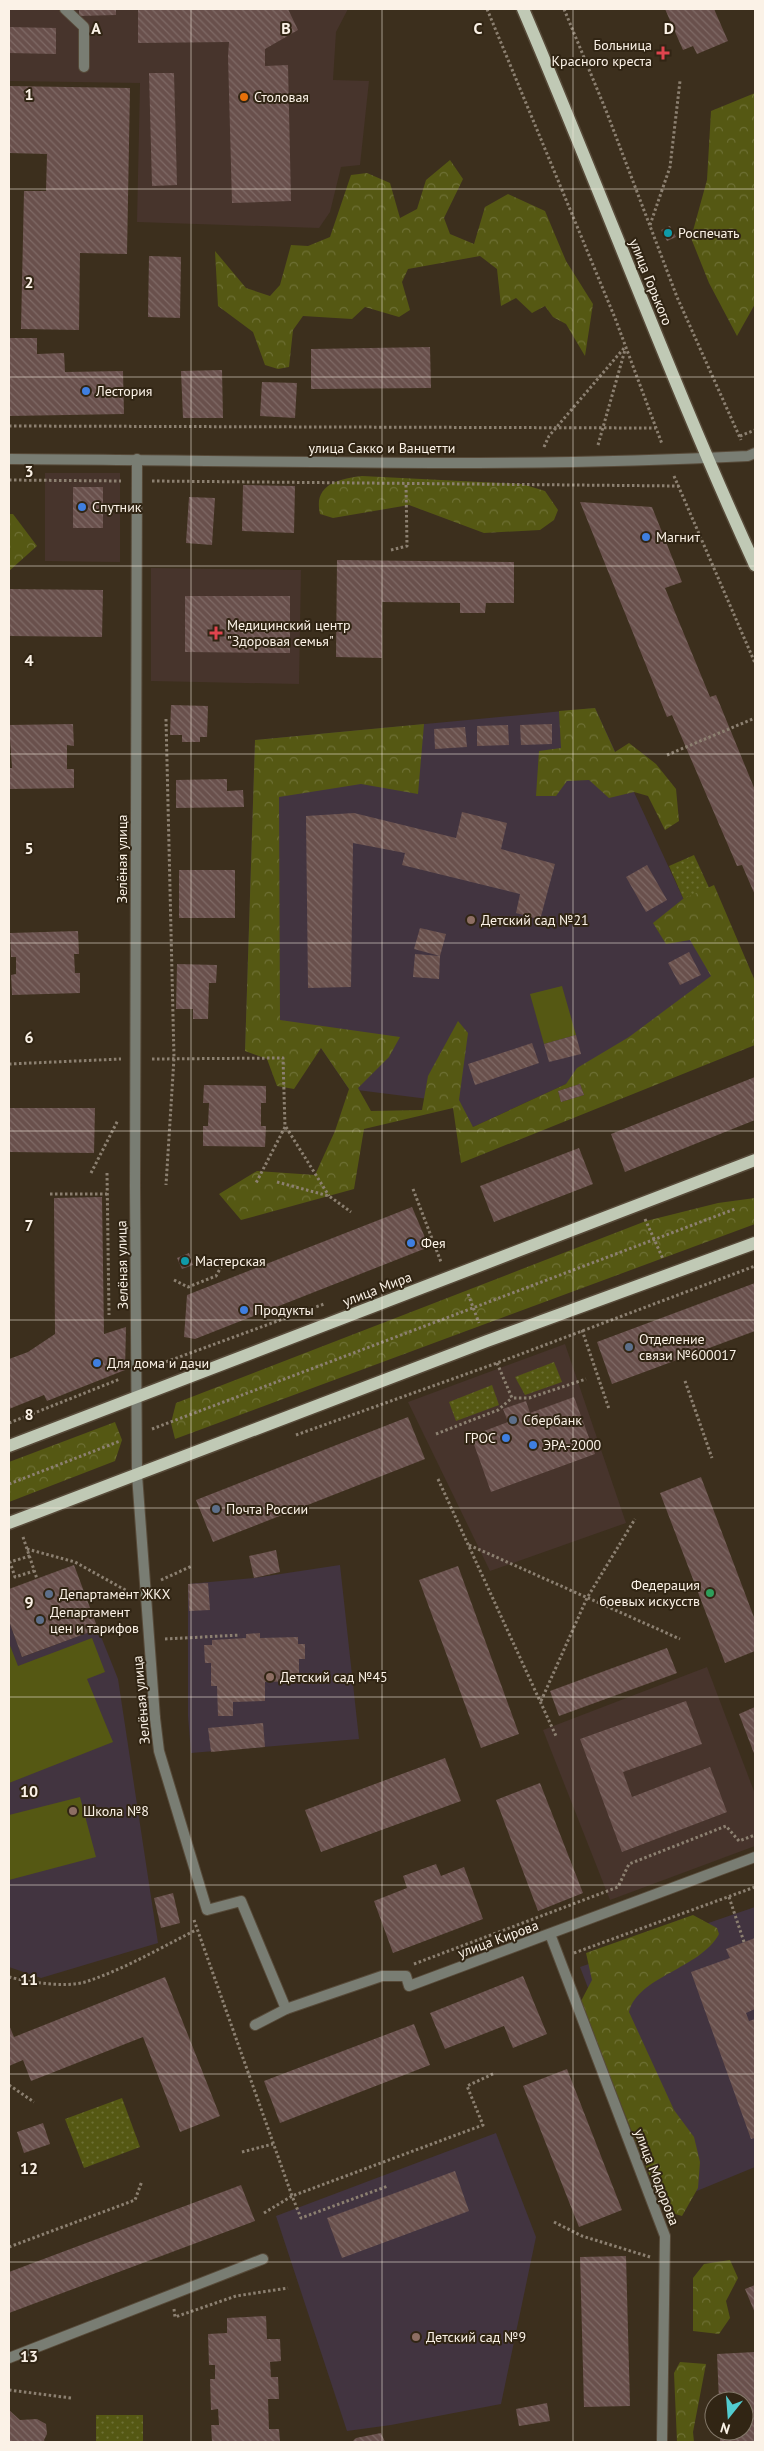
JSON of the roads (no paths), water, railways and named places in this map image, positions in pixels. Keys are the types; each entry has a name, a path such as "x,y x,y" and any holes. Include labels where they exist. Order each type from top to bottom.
{"main road":[{"name":"улица Горького","path":"522,9 574,127 645,308 755,565"},
{"name":"улица Мира","path":"9,1446 755,1160"},
{"path":"9,1523 441,1359 755,1243"}],"street":[{"path":"65,9 84,27 84,67"},
{"name":"улица Сакко и Ванцетти","path":"9,459 307,462 593,461 668,460 752,454"},
{"name":"Зелёная улица","path":"137,459 135,1059 137,1475 147,1587 155,1718 159,1751 207,1910 241,1901 286,2009"},
{"name":"улица Кирова","path":"255,2025 286,2009 382,1976 406,1976 410,1986 755,1857"},
{"name":"улица Модорова","path":"550,1934 665,2236 662,2442"},
{"path":"9,2358 263,2260"}],"place":[{"name":"Больница Красного креста","path":"663,53"},
{"name":"Столовая","path":"244,97"},
{"name":"Роспечать","path":"668,233"},
{"name":"Лестория","path":"86,391"},
{"name":"Спутник","path":"82,507"},
{"name":"Магнит","path":"646,537"},
{"name":"Медицинский центр \"Здоровая семья\"","path":"216,633"},
{"name":"Детский сад №21","path":"471,920"},
{"name":"Фея","path":"411,1243"},
{"name":"Мастерская","path":"185,1261"},
{"name":"Продукты","path":"244,1310"},
{"name":"Отделение связи №600017","path":"629,1347"},
{"name":"Для дома и дачи","path":"97,1363"},
{"name":"Сбербанк","path":"513,1420"},
{"name":"ГРОС","path":"506,1438"},
{"name":"ЭРА-2000","path":"533,1445"},
{"name":"Почта России","path":"216,1509"},
{"name":"Федерация боевых искусств","path":"710,1593"},
{"name":"Департамент ЖКХ","path":"49,1594"},
{"name":"Департамент цен и тарифов","path":"40,1620"},
{"name":"Детский сад №45","path":"270,1677"},
{"name":"Школа №8","path":"73,1811"},
{"name":"Детский сад №9","path":"416,2337"}]}
